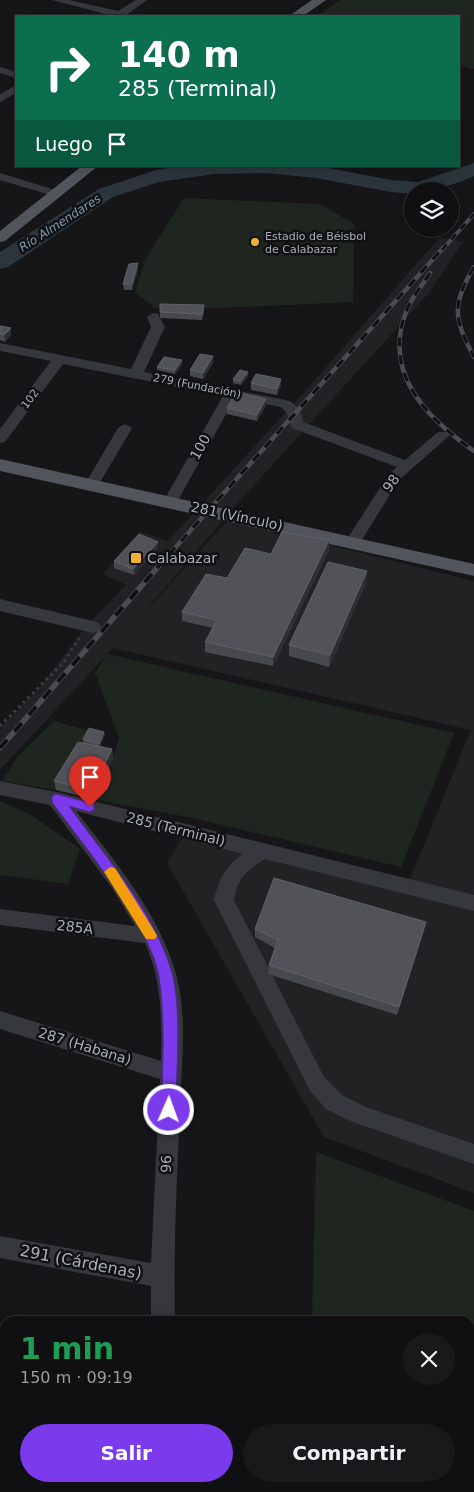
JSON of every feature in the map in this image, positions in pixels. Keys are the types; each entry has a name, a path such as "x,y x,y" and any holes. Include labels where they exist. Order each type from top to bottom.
{"main road":[{"path":"297,15 320,0"},
{"path":"0,238 90,167"},
{"name":"281 (Vínculo)","path":"0,464 474,570"}],"street":[{"path":"57,0 117,15"},
{"path":"122,15 142,0"},
{"path":"0,70 15,75"},
{"path":"0,99 15,89"},
{"path":"0,176 58,194"},
{"path":"136,374 158,327 153,317"},
{"name":"279 (Fundación)","path":"0,347 285,404 293,410 297,425 405,465"},
{"name":"102","path":"0,438 60,358"},
{"name":"100","path":"170,502 231,393"},
{"path":"92,484 125,428"},
{"name":"98","path":"353,542 394,477 405,465 442,436"},
{"path":"0,605 90,626"},
{"name":"285 (Terminal)","path":"2,790 56,799 474,903"},
{"name":"96","path":"56,799 122,889 151,936 166,974 170,1017 170,1073 162,1277 163,1316"},
{"path":"263,852 240,865 227,881 224,900 317,1084 334,1102 361,1115 474,1154"},
{"name":"285A","path":"2,920 151,936"},
{"name":"287 (Habana)","path":"0,1020 170,1073"},
{"name":"291 (Cárdenas)","path":"0,1247 162,1277"}],"path":[{"path":"0,726 64,662 90,626"}],"shaded area":[{"path":"340,0 474,0 474,69 460,66 460,15 318,15"},
{"name":"Estadio de Béisbol de Calabazar","path":"184,198 320,204 354,224 353,302 218,308 155,308 135,293 145,260"},
{"path":"440,237 463,242 428,294 235,506 134,624 228,520 474,581 474,1193 324,1137 167,863 190,826 410,879 471,730 113,648 0,770 0,728 40,687 87,625 126,585 103,574 141,532 168,541 307,389"},
{"path":"107,654 454,733 401,867 192,818 93,799 113,758 119,738 95,673"},
{"path":"54,721 89,731 56,790 2,781 18,756"},
{"path":"0,801 31,815 80,849 68,884 0,875"},
{"path":"316,1152 474,1211 474,1316 312,1316"}],"building":[{"path":"138,263 132,284 123,284 129,264"},
{"path":"160,304 204,305 202,314 160,312"},
{"path":"0,326 11,328 4,335 0,334"},
{"path":"200,354 213,356 203,373 190,370"},
{"path":"164,357 182,360 175,370 157,367"},
{"path":"240,370 248,372 241,381 233,379"},
{"path":"256,374 281,379 277,389 251,383"},
{"path":"236,392 266,399 257,415 227,408"},
{"path":"282,532 329,540 273,657 205,642 217,620 182,612 206,574 227,578 245,548 271,554"},
{"name":"Calabazar","path":"139,534 158,542 133,569 114,561"},
{"path":"328,562 367,571 330,655 289,645"},
{"path":"89,728 104,732 99,744 83,739"},
{"path":"78,742 112,749 92,790 54,781"},
{"path":"274,878 426,922 399,1007 269,965 278,940 255,929"}],"waterway":[{"name":"Río Almendares","path":"0,262 106,193 156,176 214,168 266,167 316,172 391,186 418,188 444,181 474,169"}],"railway":[{"path":"442,250 474,214"},
{"path":"157,568 443,248"},
{"path":"474,267 461,292 458,312 462,332 474,357"},
{"path":"430,273 406,312 400,334 400,355 405,375 414,393 426,409 474,451"},
{"path":"0,748 158,567"}],"slow traffic":[{"path":"110,872 151,936"}],"place":[{"name":"Estadio de Béisbol de Calabazar","path":"255,242"},
{"name":"Calabazar","path":"136,558"}],"route":[{"path":"90,807 56,799 122,889 151,936 166,974 170,1017 169,1110"}]}
